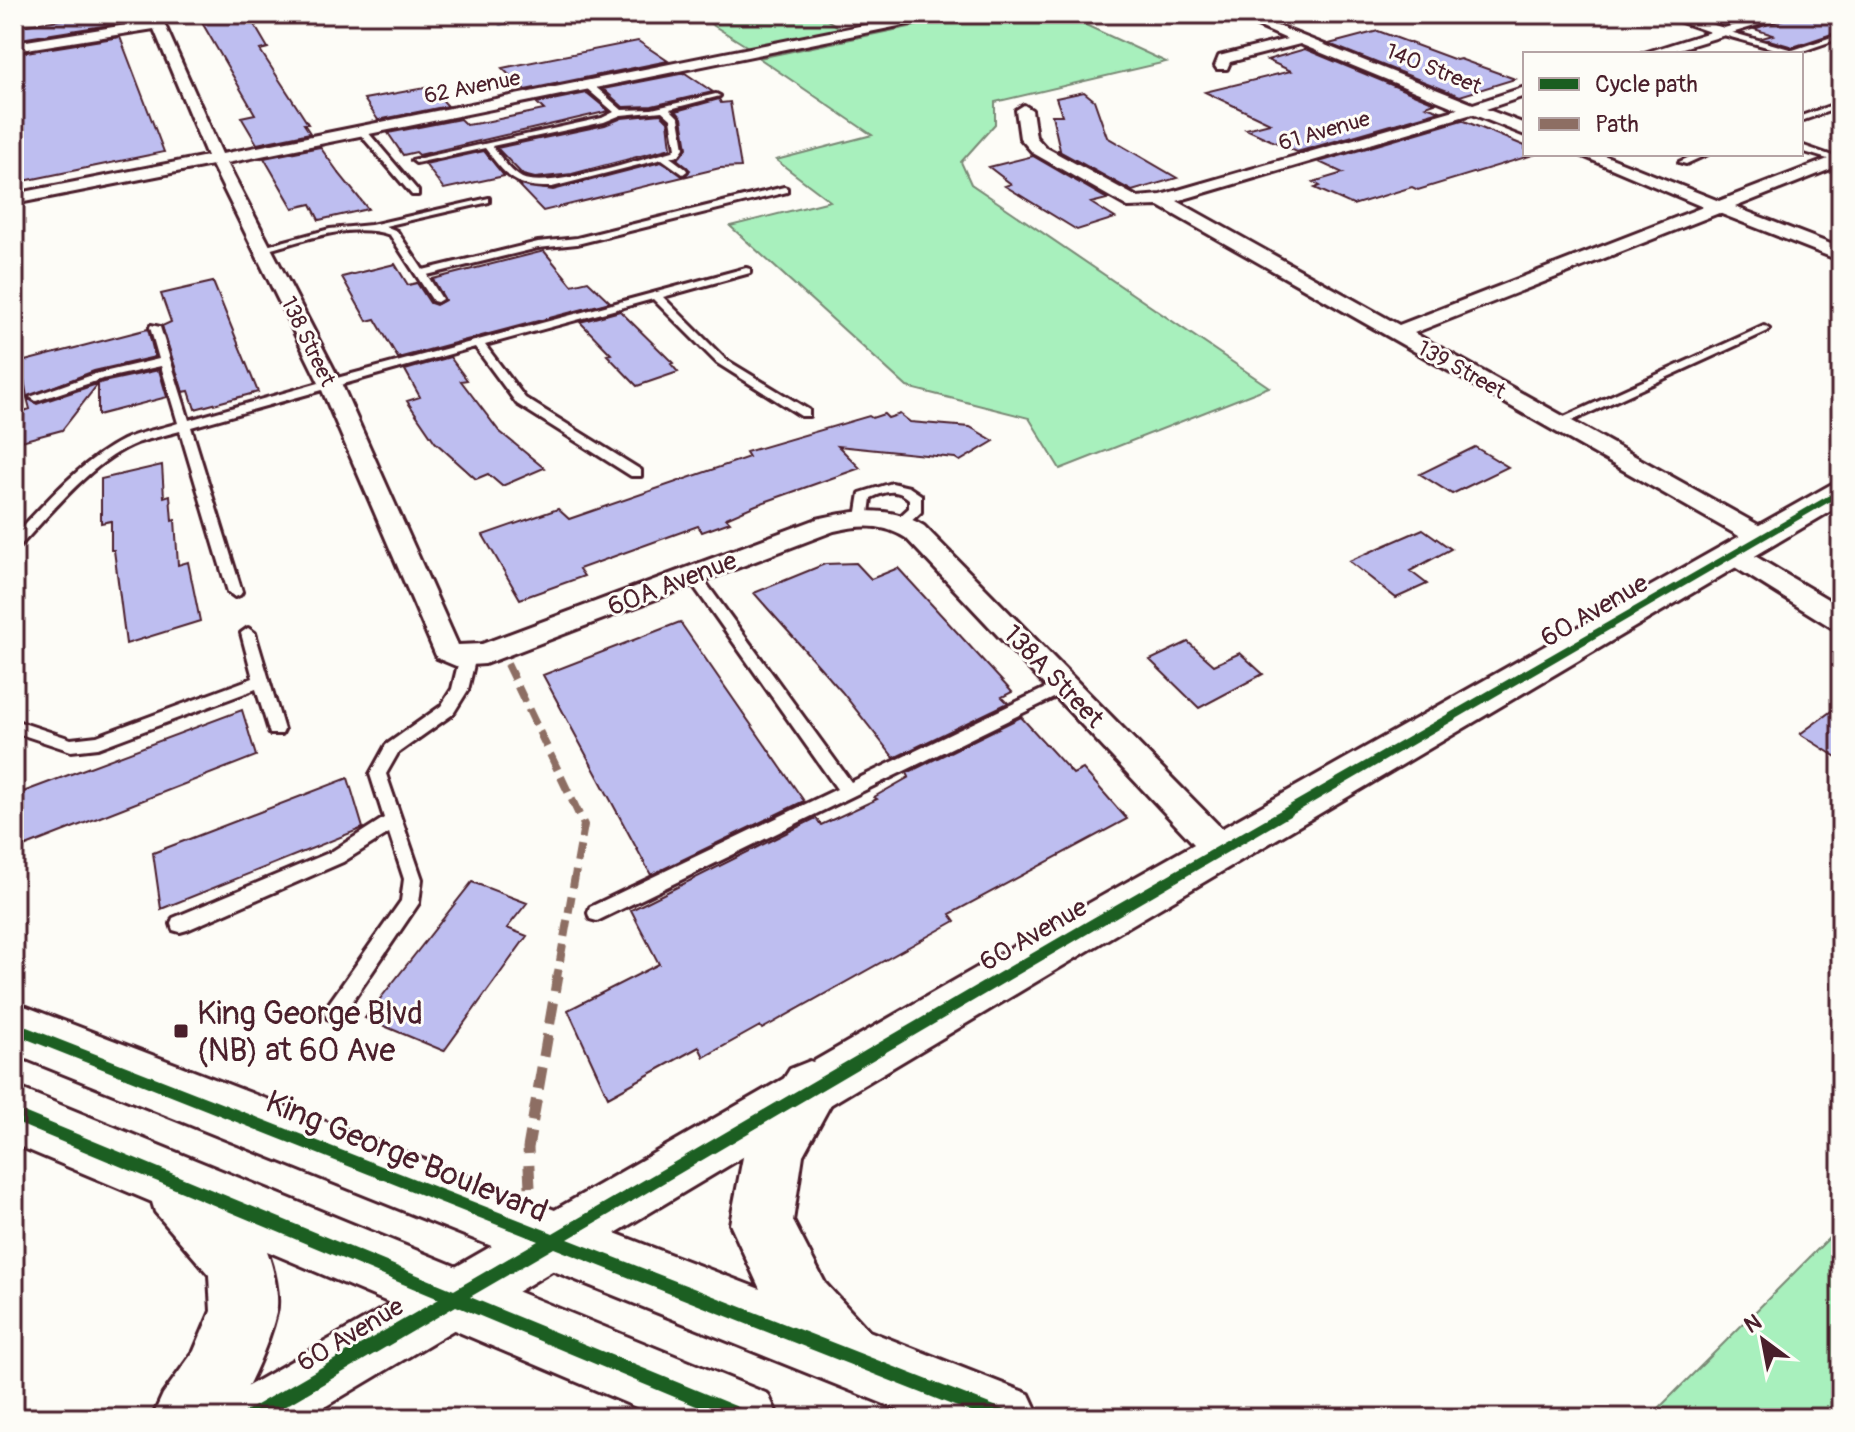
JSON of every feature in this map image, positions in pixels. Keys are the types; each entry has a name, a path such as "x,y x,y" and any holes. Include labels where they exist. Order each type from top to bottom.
{"main road":[{"name":"King George Boulevard","path":"14,1028 851,1360 1005,1418"},
{"path":"810,1089 775,1147 761,1224 802,1306 851,1360"},
{"path":"14,1115 170,1183 455,1297 744,1418"},
{"path":"170,1183 240,1263 244,1311 218,1375 187,1418"}],"street":[{"name":"62 Avenue","path":"14,199 363,132 938,14"},
{"name":"140 Street","path":"1236,14 1523,129"},
{"path":"1664,14 1723,32"},
{"path":"1655,52 1788,14"},
{"path":"14,47 156,19"},
{"name":"138 Street","path":"156,19 217,159 330,383 447,651 468,656"},
{"path":"1222,66 1224,59 1301,40"},
{"name":"61 Avenue","path":"1024,110 1028,138 1039,150 1134,203 1162,200 1523,92"},
{"path":"1591,156 1841,255"},
{"path":"1397,333 1840,160"},
{"name":"139 Street","path":"1162,200 1559,422 1748,546 1841,620"},
{"name":"60 Avenue","path":"250,1418 810,1089 1841,492"},
{"name":"60A Avenue","path":"468,656 485,654 826,525 881,519"},
{"name":"138A Street","path":"881,519 915,532 1221,850"}],"lane":[{"path":"1723,32 1787,52"},
{"path":"1793,52 1841,36"},
{"path":"588,85 620,113"},
{"path":"416,160 604,120 620,113 663,108 716,96"},
{"path":"1803,118 1841,104"},
{"path":"487,145 514,179 534,185 666,158 680,148 675,118 663,108"},
{"path":"363,132 415,193"},
{"path":"1803,149 1840,160"},
{"path":"1683,162 1699,156"},
{"path":"666,158 683,171"},
{"path":"420,274 538,245 577,241 784,190"},
{"path":"264,248 486,200"},
{"path":"373,226 394,233 437,299"},
{"path":"14,544 50,506 114,449 185,424 330,383 746,271"},
{"path":"655,295 721,361 805,413"},
{"path":"155,327 235,592"},
{"path":"1559,422 1764,329"},
{"path":"478,343 521,401 636,473"},
{"path":"36,397 99,376 166,361"},
{"path":"693,575 848,791"},
{"path":"248,633 276,730"},
{"path":"334,1012 410,903 413,879 378,774 392,749 447,710 460,690 468,656"},
{"path":"14,726 71,745 98,742 262,681"},
{"path":"597,913 1064,686"},
{"path":"180,924 337,857 392,822"}],"green space":[{"path":"695,14 817,14 842,29 748,47"},
{"path":"972,14 1062,14 1166,62 995,102 995,124 961,162 971,184 1269,387 1060,469 1029,418 907,387 730,226 830,201 776,160 872,135 759,58"},
{"path":"1841,1226 1841,1418 1649,1418"}],"building":[{"path":"111,14 115,24 14,40 14,27"},
{"path":"197,14 248,14 268,48 260,50 308,124 304,124 310,133 257,144 241,117 255,114"},
{"path":"1797,14 1841,14 1841,31 1793,47 1762,38 1773,35 1754,29"},
{"path":"1378,31 1515,79 1460,96 1329,44"},
{"path":"120,37 164,152 14,183 14,139 23,136 14,89 14,54"},
{"path":"638,41 668,61 525,90 502,68"},
{"path":"1305,49 1435,103 1426,106 1440,111 1297,152 1246,129 1270,123 1205,92 1291,71 1267,60"},
{"path":"685,73 713,92 652,106 623,107 603,89"},
{"path":"430,87 448,106 378,120 364,99"},
{"path":"1084,92 1094,100 1107,137 1177,178 1132,191 1057,150 1060,150 1052,115 1062,115 1056,98"},
{"path":"587,93 609,111 419,155 416,152 403,155 388,133 460,119 466,125 480,123 544,110 537,103"},
{"path":"719,99 721,103 730,102 741,167 720,168 543,211 518,185 553,190 661,162 685,176 690,170 677,159 687,148 682,118 676,111"},
{"path":"661,114 668,121 671,148 572,174 535,178 523,175 497,148 605,125 622,118"},
{"path":"1462,120 1523,145 1523,156 1529,156 1418,190 1412,187 1353,205 1315,188 1320,186 1313,182 1343,173 1319,162"},
{"path":"320,147 368,209 319,220 311,204 293,208 264,158"},
{"path":"484,151 504,176 444,189 425,164"},
{"path":"1033,156 1107,199 1091,203 1115,218 1077,230 1005,186 1011,184 989,167"},
{"path":"544,251 572,285 588,281 610,302 398,358 375,319 367,321 342,277 395,264 408,285 417,283 430,303 436,305 445,300 433,279"},
{"path":"213,282 258,392 195,409 189,391 183,392 162,326 171,322 161,294"},
{"path":"620,311 673,363 678,372 637,386 580,322"},
{"path":"148,329 155,357 94,371 27,397 21,362"},
{"path":"450,357 467,380 461,381 499,431 544,468 502,486 488,474 476,479 435,442 407,401 420,397 405,370"},
{"path":"159,370 167,397 98,415 98,384 62,430 14,443 14,414 30,409 27,398 37,404 103,382"},
{"path":"884,414 888,418 900,414 910,422 970,427 994,441 960,461 838,446 860,468 756,505 726,518 730,522 702,532 698,526 579,569 584,576 520,599 483,535 558,509 569,519 749,457 746,452"},
{"path":"1475,447 1508,467 1452,494 1420,474"},
{"path":"162,465 164,497 170,495 172,521 175,520 178,565 188,562 200,621 126,644 114,550 111,550 111,521 101,523 101,479"},
{"path":"1423,529 1451,549 1410,571 1427,584 1396,598 1349,561"},
{"path":"856,563 871,579 898,568 1012,692 1002,697 1008,703 894,758 842,692 754,593 825,564"},
{"path":"680,622 804,801 651,875 543,675"},
{"path":"1188,642 1214,665 1240,653 1263,674 1199,708 1150,660"},
{"path":"1841,704 1841,760 1800,734"},
{"path":"242,710 256,756 21,848 15,795"},
{"path":"1021,717 1073,774 1083,769 1127,819 950,914 955,921 762,1029 760,1026 704,1057 699,1047 608,1097 568,1010 659,964 631,910 816,818 821,825 877,799 874,797 909,777 907,773"},
{"path":"348,778 363,828 161,909 153,853"},
{"path":"472,882 527,903 507,928 527,936 444,1051 365,1018"}],"waterway":[{"path":"500,25 543,14"}],"marked path":[{"path":"507,664 584,825 528,1148 530,1187"}],"cycle path":[{"path":"250,1418 1095,923 1841,492"},
{"path":"14,1028 1005,1418"},
{"path":"14,1115 744,1418"}],"place":[{"name":"King George Blvd (NB) at 60 Ave","path":"181,1031"}]}
